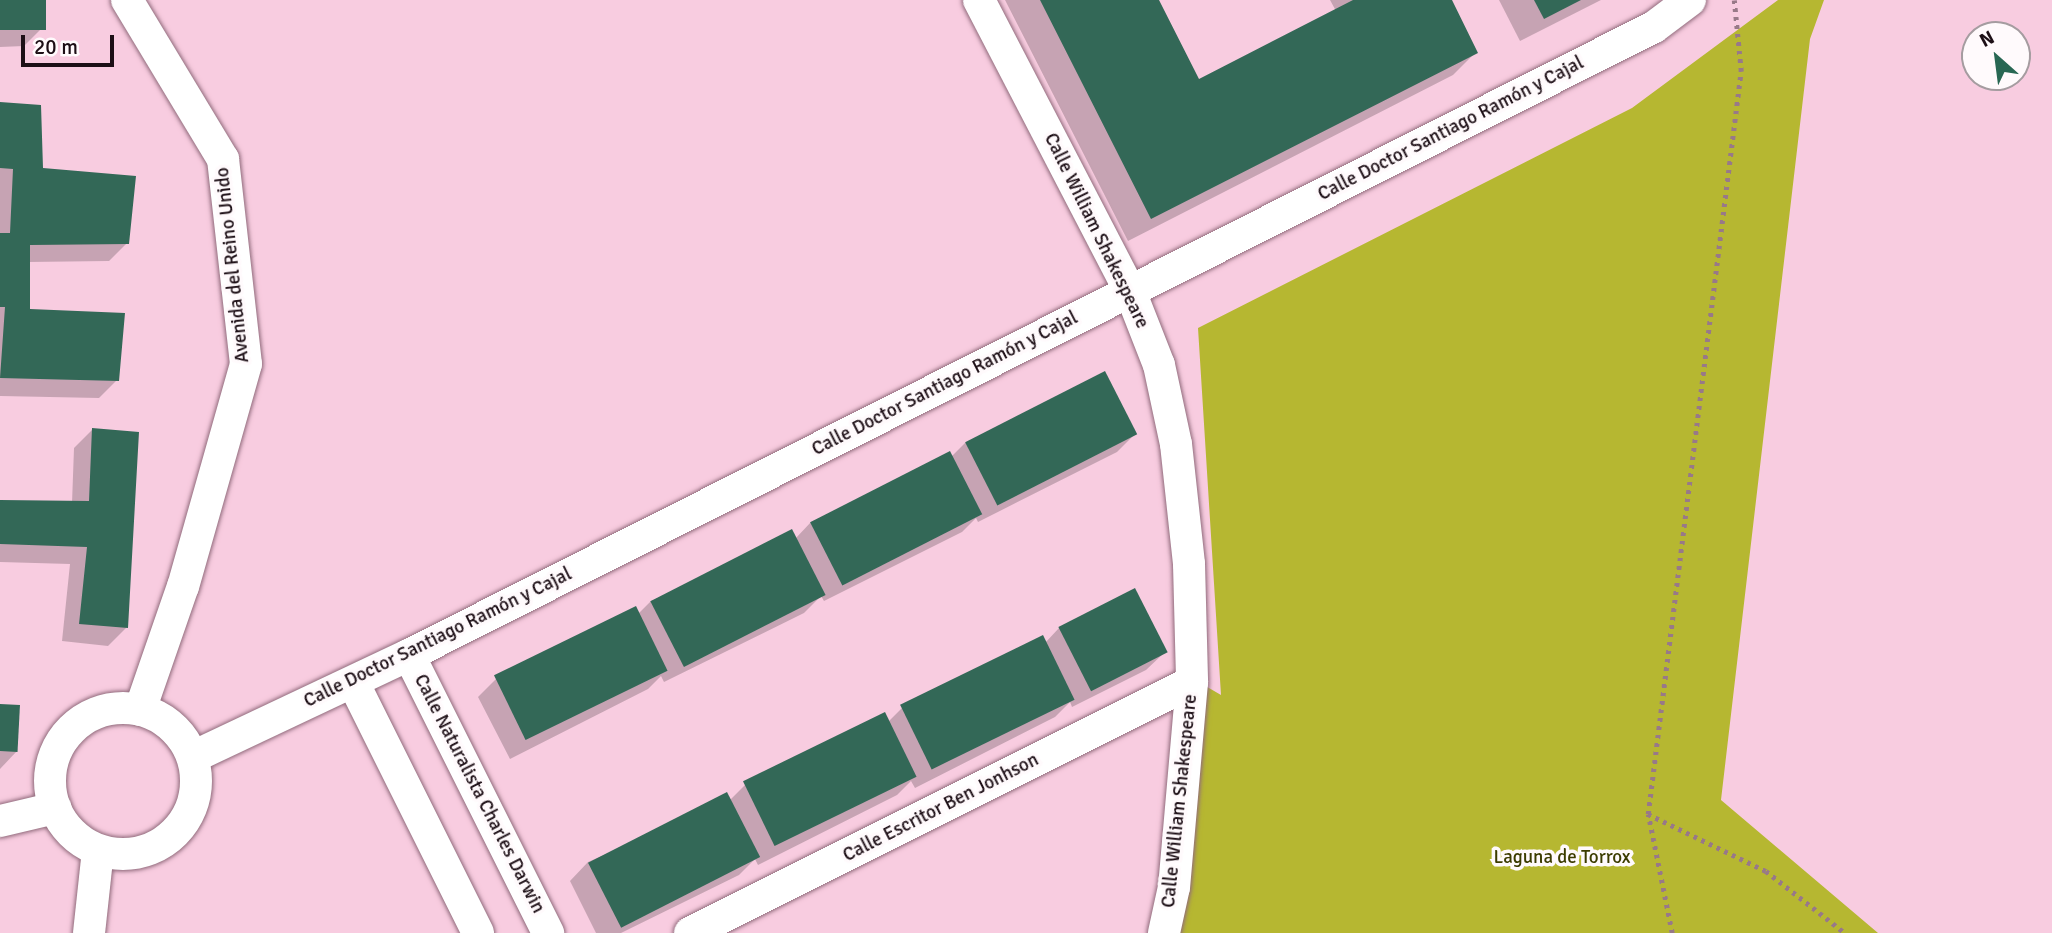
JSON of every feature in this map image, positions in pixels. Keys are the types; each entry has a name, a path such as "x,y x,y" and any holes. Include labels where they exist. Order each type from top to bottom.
{"street":[{"name":"Avenida del Reino Unido","path":"127,0 223,159 246,364 183,586 140,710"},
{"name":"Calle William Shakespeare","path":"979,0 1130,291 1159,365 1176,444 1189,564 1192,682 1174,887 1164,933"},
{"name":"Calle Doctor Santiago Ramón y Cajal","path":"192,757 410,655 1654,27 1690,0"},
{"name":"Calle Naturalista Charles Darwin","path":"410,655 548,933"},
{"path":"353,682 478,933"},
{"name":"Calle Escritor Ben Jonhson","path":"690,933 1192,682"},
{"path":"117,708 140,710 172,727 192,757 197,780 193,803 174,833 144,852 121,855 98,850 79,841 55,808 50,786 51,763 68,734 95,713 117,708"},
{"path":"0,821 55,808"},
{"path":"89,933 98,850"}],"path":[{"path":"1672,933 1648,814 1741,71 1734,0"},
{"path":"1648,814 1766,872 1845,933"}],"green space":[{"name":"Laguna de Torrox","path":"1778,0 1824,0 1810,39 1721,800 1878,933 1161,933 1190,677 1221,695 1198,328 1632,108"}],"building":[{"path":"0,0 46,0 46,30 0,30"},
{"path":"1040,0 1159,0 1199,79 1353,0 1452,0 1478,53 1151,219"},
{"path":"1534,0 1581,0 1544,19"},
{"path":"0,102 41,105 43,168 136,176 129,244 30,245 30,309 125,313 119,381 0,378 5,307 0,307 0,233 10,233 13,169 0,168"},
{"path":"1105,371 1137,434 997,506 965,442"},
{"path":"92,428 139,432 128,628 79,624 87,547 0,544 0,500 89,501"},
{"path":"950,451 982,514 842,586 810,522"},
{"path":"792,529 826,595 684,667 650,601"},
{"path":"1135,588 1168,652 1091,691 1058,627"},
{"path":"636,606 668,671 526,740 494,675"},
{"path":"1043,635 1075,700 932,769 900,705"},
{"path":"0,704 20,705 18,752 0,751"},
{"path":"885,712 917,777 775,846 743,781"},
{"path":"727,792 760,857 621,928 588,863"}]}
